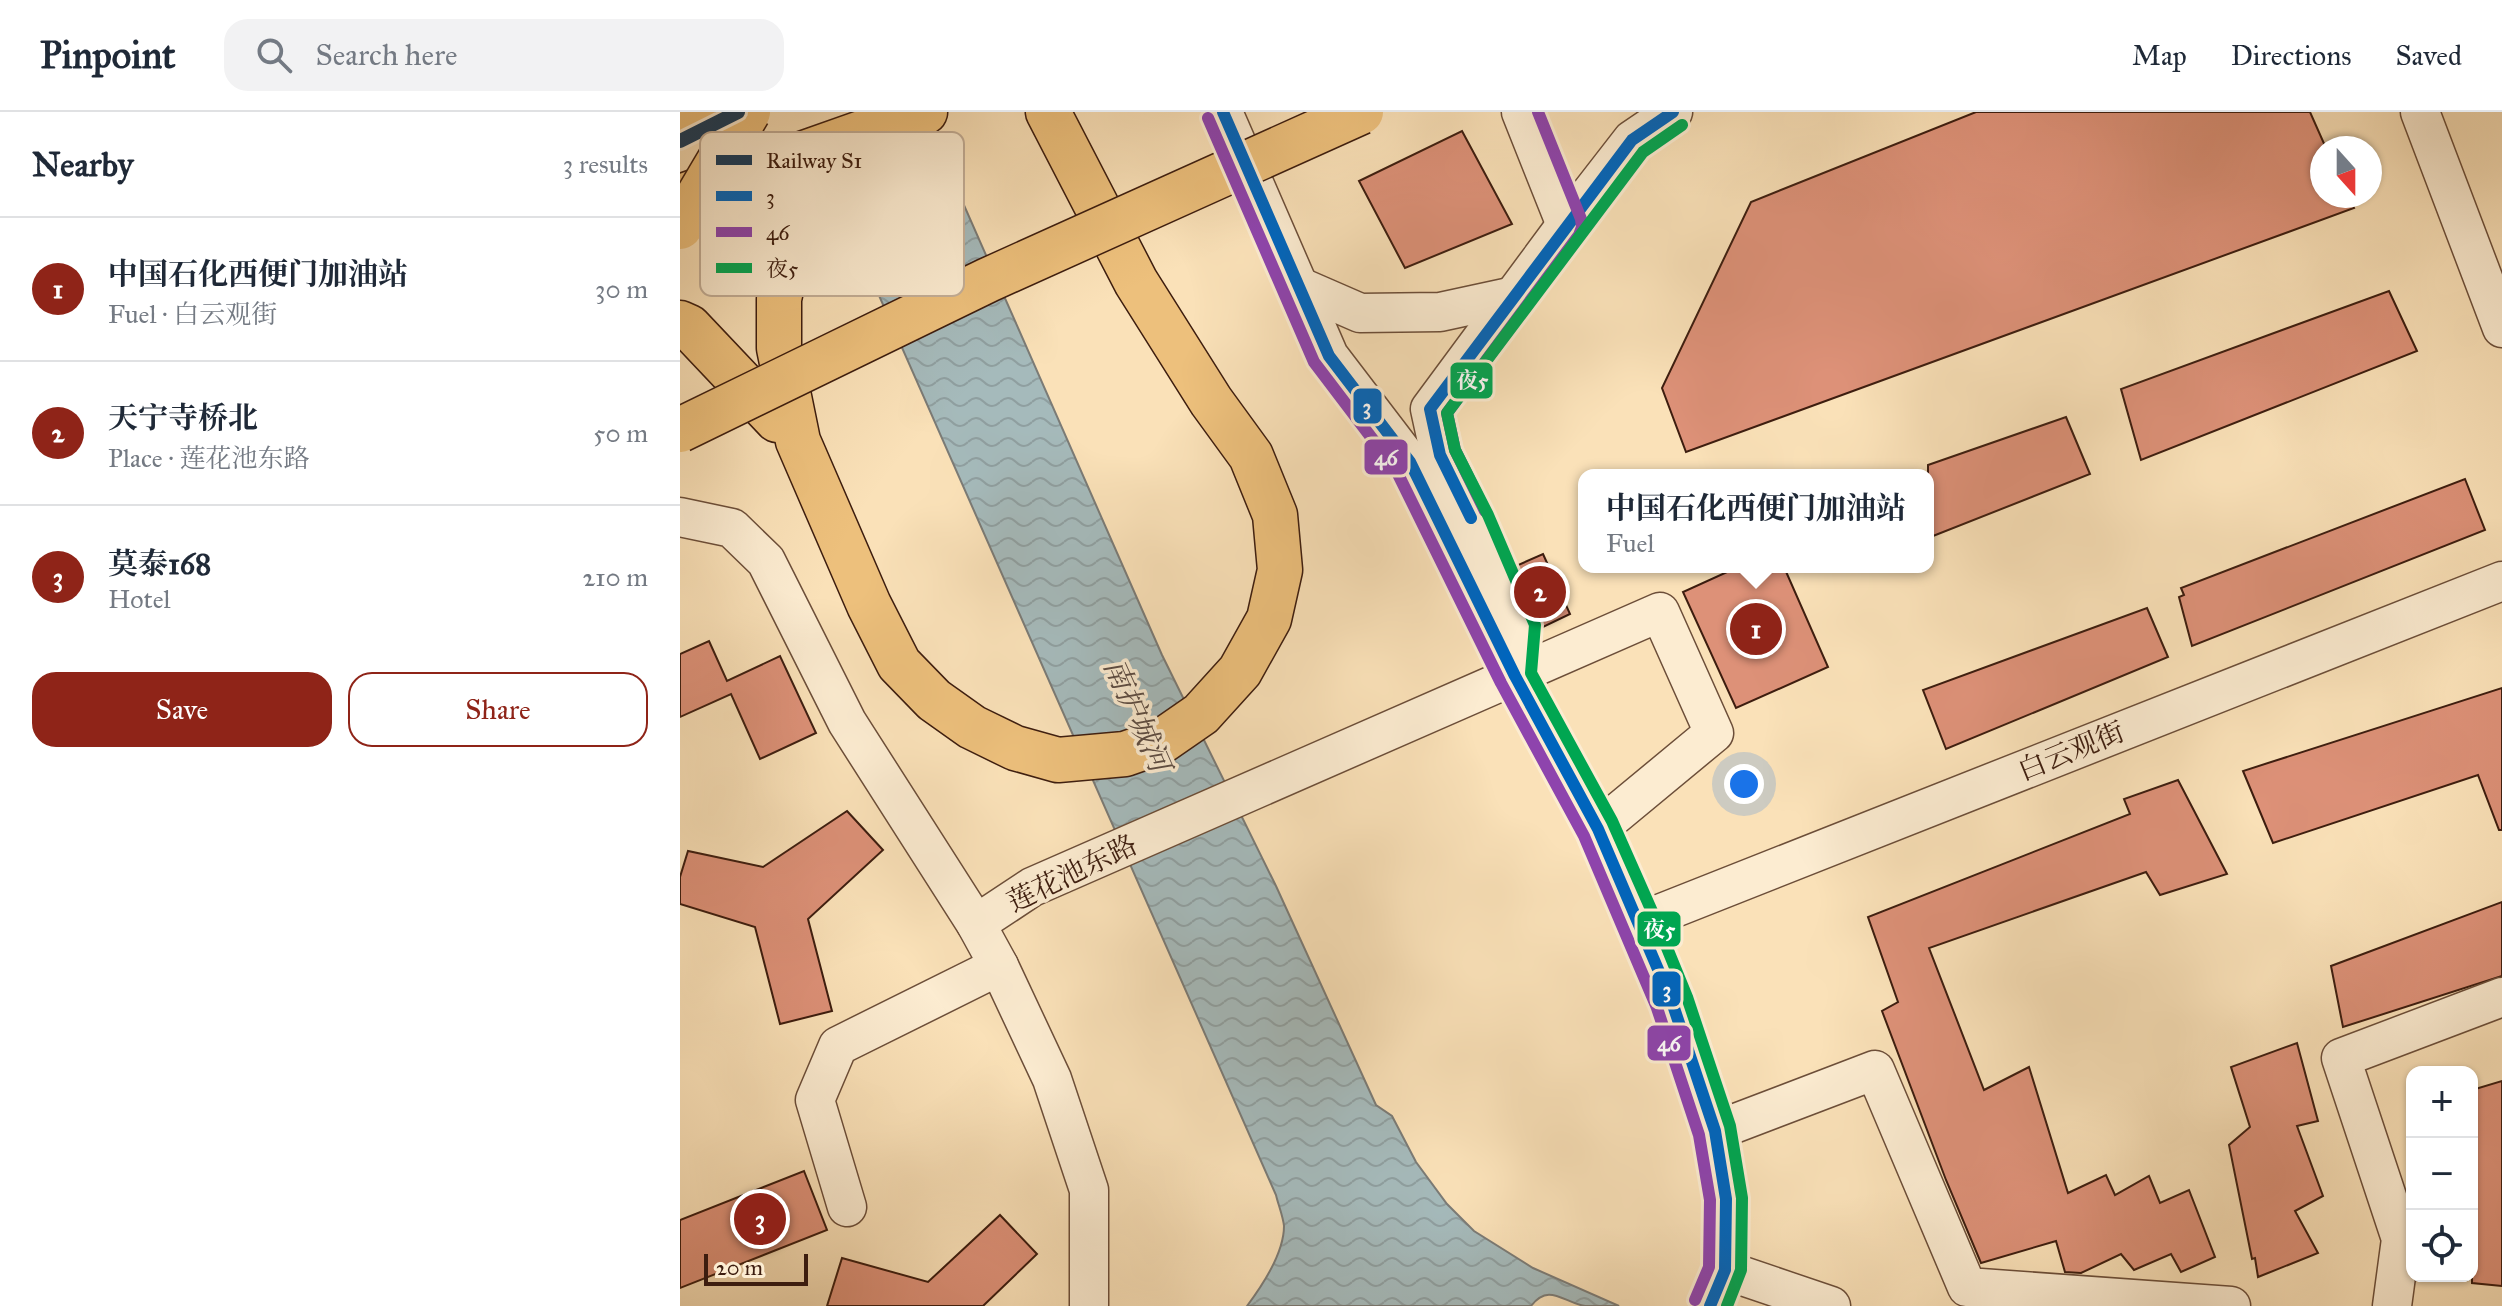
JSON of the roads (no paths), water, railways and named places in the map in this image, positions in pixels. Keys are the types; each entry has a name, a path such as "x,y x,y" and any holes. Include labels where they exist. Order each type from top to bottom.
{"highway":[{"path":"680,118 693,112"},
{"path":"736,132 748,112"},
{"path":"865,132 922,112"},
{"path":"891,132 922,112"},
{"path":"780,296 779,348 798,441 869,605 899,664 934,700 972,727 1015,748 1058,760 1125,754 1162,741 1201,714 1240,671 1269,619 1280,570 1275,515 1251,456 1211,401 1136,282 1048,112"},
{"path":"964,292 1361,112"},
{"path":"680,197 700,190"},
{"path":"680,227 700,193"},
{"path":"680,430 955,296"},
{"path":"680,323 689,327 798,441"}],"street":[{"path":"1223,112 1329,356 1410,462 1515,676 1598,829 1672,1002 1715,1131 1726,1199 1725,1270 1710,1306"},
{"path":"1521,112 1566,225"},
{"path":"1515,676 1520,630 1473,521 1440,455 1430,409 1632,140 1673,112"},
{"path":"2420,112 2502,328"},
{"path":"1298,286 1360,313 1440,312 1514,296"},
{"name":"莲花池东路","path":"680,517 732,528 766,561 847,722 976,924 1032,887 1660,612 1714,733 1598,829"},
{"name":"白云观街","path":"1639,922 2502,581"},
{"path":"976,924 1052,1079 1089,1190 1089,1306"},
{"path":"847,1207 815,1100 838,1046 999,966"},
{"path":"2392,1306 2401,1239 2341,1058 2502,997"},
{"path":"1715,1131 1875,1070 1967,1287 2231,1306"},
{"path":"1725,1270 1831,1306"}],"water":[{"path":"798,112 923,112 932,132 807,132"},
{"name":"南护城河","path":"964,205 1162,655 1276,886 1376,1105 1392,1116 1416,1162 1447,1204 1474,1231 1533,1268 1619,1306 1585,1306 1557,1296 1544,1295 1531,1306 1247,1306 1265,1279 1283,1236 1283,1218 1276,1195 879,296 964,296"}],"rail line":[{"name":"S1","path":"680,141 738,112"}],"place":[{"name":"天宁寺桥北","path":"1540,592"},
{"name":"中国石化西便门加油站","path":"1756,629"},
{"name":"莫泰168","path":"760,1219"}]}
